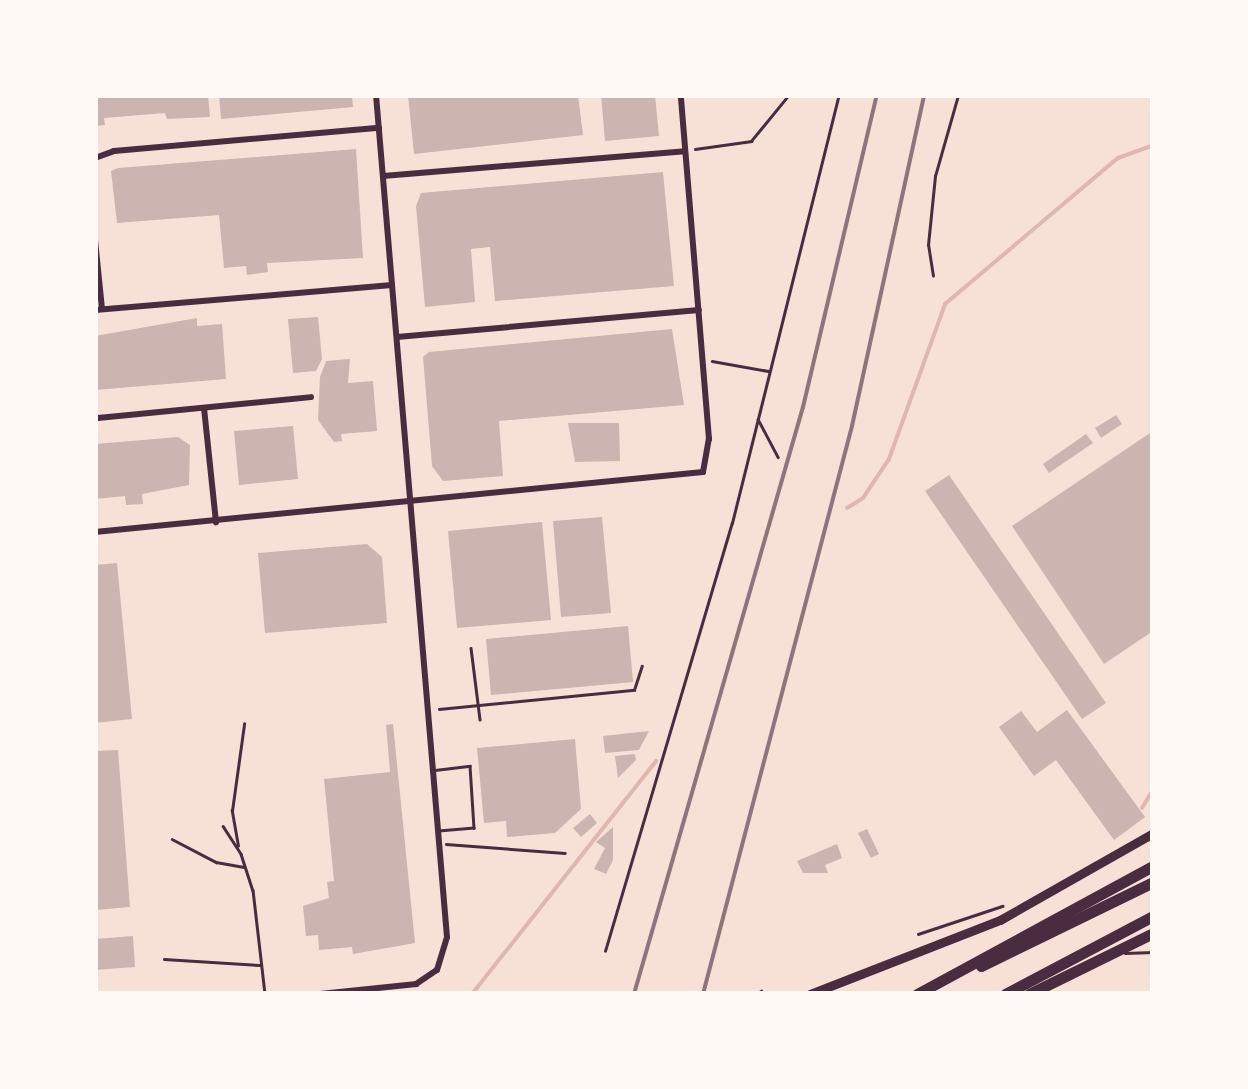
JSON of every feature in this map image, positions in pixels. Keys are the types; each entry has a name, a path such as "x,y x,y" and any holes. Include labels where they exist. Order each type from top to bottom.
{"highway":[{"path":"919,994 1153,866"},
{"path":"919,994 1153,882"},
{"path":"1004,994 1153,916"},
{"path":"1030,994 1153,933"}],"main road":[{"path":"810,994 1016,912 1153,833"}],"street":[{"path":"320,994 416,984 437,970 448,938 376,95"},
{"path":"95,532 692,478 708,462 700,310 681,95"},
{"path":"95,158 114,150 378,128"},
{"path":"383,176 685,150"},
{"path":"95,240 98,310 392,285"},
{"path":"396,336 700,310"},
{"path":"98,418 311,398"},
{"path":"204,408 216,522"}],"lane":[{"path":"434,770 470,766 474,828 439,831"},
{"path":"1108,956 1153,952"}],"path":[{"path":"605,951 758,418 839,95"},
{"path":"933,276 928,244 935,176 958,95"},
{"path":"685,150 750,141 786,97"},
{"path":"703,362 770,372"},
{"path":"758,418 778,457"},
{"path":"472,648 480,718"},
{"path":"428,710 634,690 641,684 642,666"},
{"path":"244,724 232,811 265,994"},
{"path":"223,826 239,850"},
{"path":"172,839 216,862 245,867"},
{"path":"440,844 564,852"},
{"path":"164,959 261,965"}],"building":[{"path":"95,95 208,95 210,117 167,119 165,113 104,118 105,125 95,126"},
{"path":"219,95 352,95 353,107 221,119"},
{"path":"408,95 578,95 583,135 414,154"},
{"path":"601,95 655,95 659,136 605,141"},
{"path":"356,149 363,258 267,263 268,272 247,275 246,266 224,268 219,215 117,223 111,171 118,168"},
{"path":"663,172 674,286 495,301 490,247 471,249 475,302 425,307 416,206 421,193"},
{"path":"318,317 322,359 316,371 293,373 288,319"},
{"path":"197,318 197,326 222,324 226,379 95,390 95,336"},
{"path":"672,329 684,405 499,421 503,476 443,481 432,466 423,357 429,352"},
{"path":"350,359 348,383 373,381 377,431 341,434 342,441 334,442 318,420 320,377 326,361"},
{"path":"1116,415 1122,424 1101,438 1095,428"},
{"path":"568,423 619,423 620,461 575,462"},
{"path":"293,426 298,479 239,485 234,431"},
{"path":"1153,431 1153,631 1104,664 1012,526"},
{"path":"1086,434 1093,443 1049,473 1043,464"},
{"path":"178,437 190,445 189,485 142,494 143,504 126,505 125,496 95,499 95,444"},
{"path":"949,475 1106,703 1082,719 925,491"},
{"path":"602,517 611,613 561,617 553,521"},
{"path":"542,522 551,620 457,628 448,531"},
{"path":"367,544 382,557 387,623 265,633 258,553"},
{"path":"117,563 132,719 95,723 95,565"},
{"path":"628,626 633,682 491,695 486,639"},
{"path":"1067,710 1145,817 1114,840 1056,760 1034,776 999,727 1021,711 1037,732"},
{"path":"393,724 415,943 353,954 352,947 319,950 318,935 306,936 303,906 329,898 327,882 334,881 324,779 390,772 386,725"},
{"path":"649,731 639,750 605,753 603,736"},
{"path":"575,739 581,809 555,833 507,837 506,821 484,823 477,748"},
{"path":"118,750 130,907 95,910 95,751"},
{"path":"635,754 636,760 618,778 615,756"},
{"path":"590,814 597,823 581,837 573,828"},
{"path":"613,827 613,860 606,874 594,869 605,848 596,842"},
{"path":"867,829 879,854 871,858 858,833"},
{"path":"837,844 842,858 825,865 828,873 803,873 797,861"},
{"path":"133,936 135,967 95,970 95,939"}],"waterway":[{"path":"847,508 863,498 889,459 945,304 1118,158 1153,145"},
{"path":"472,994 656,761"},
{"path":"1142,808 1153,790"}],"railway":[{"path":"634,994 803,407 877,95"},
{"path":"703,994 852,426 924,95"}]}
